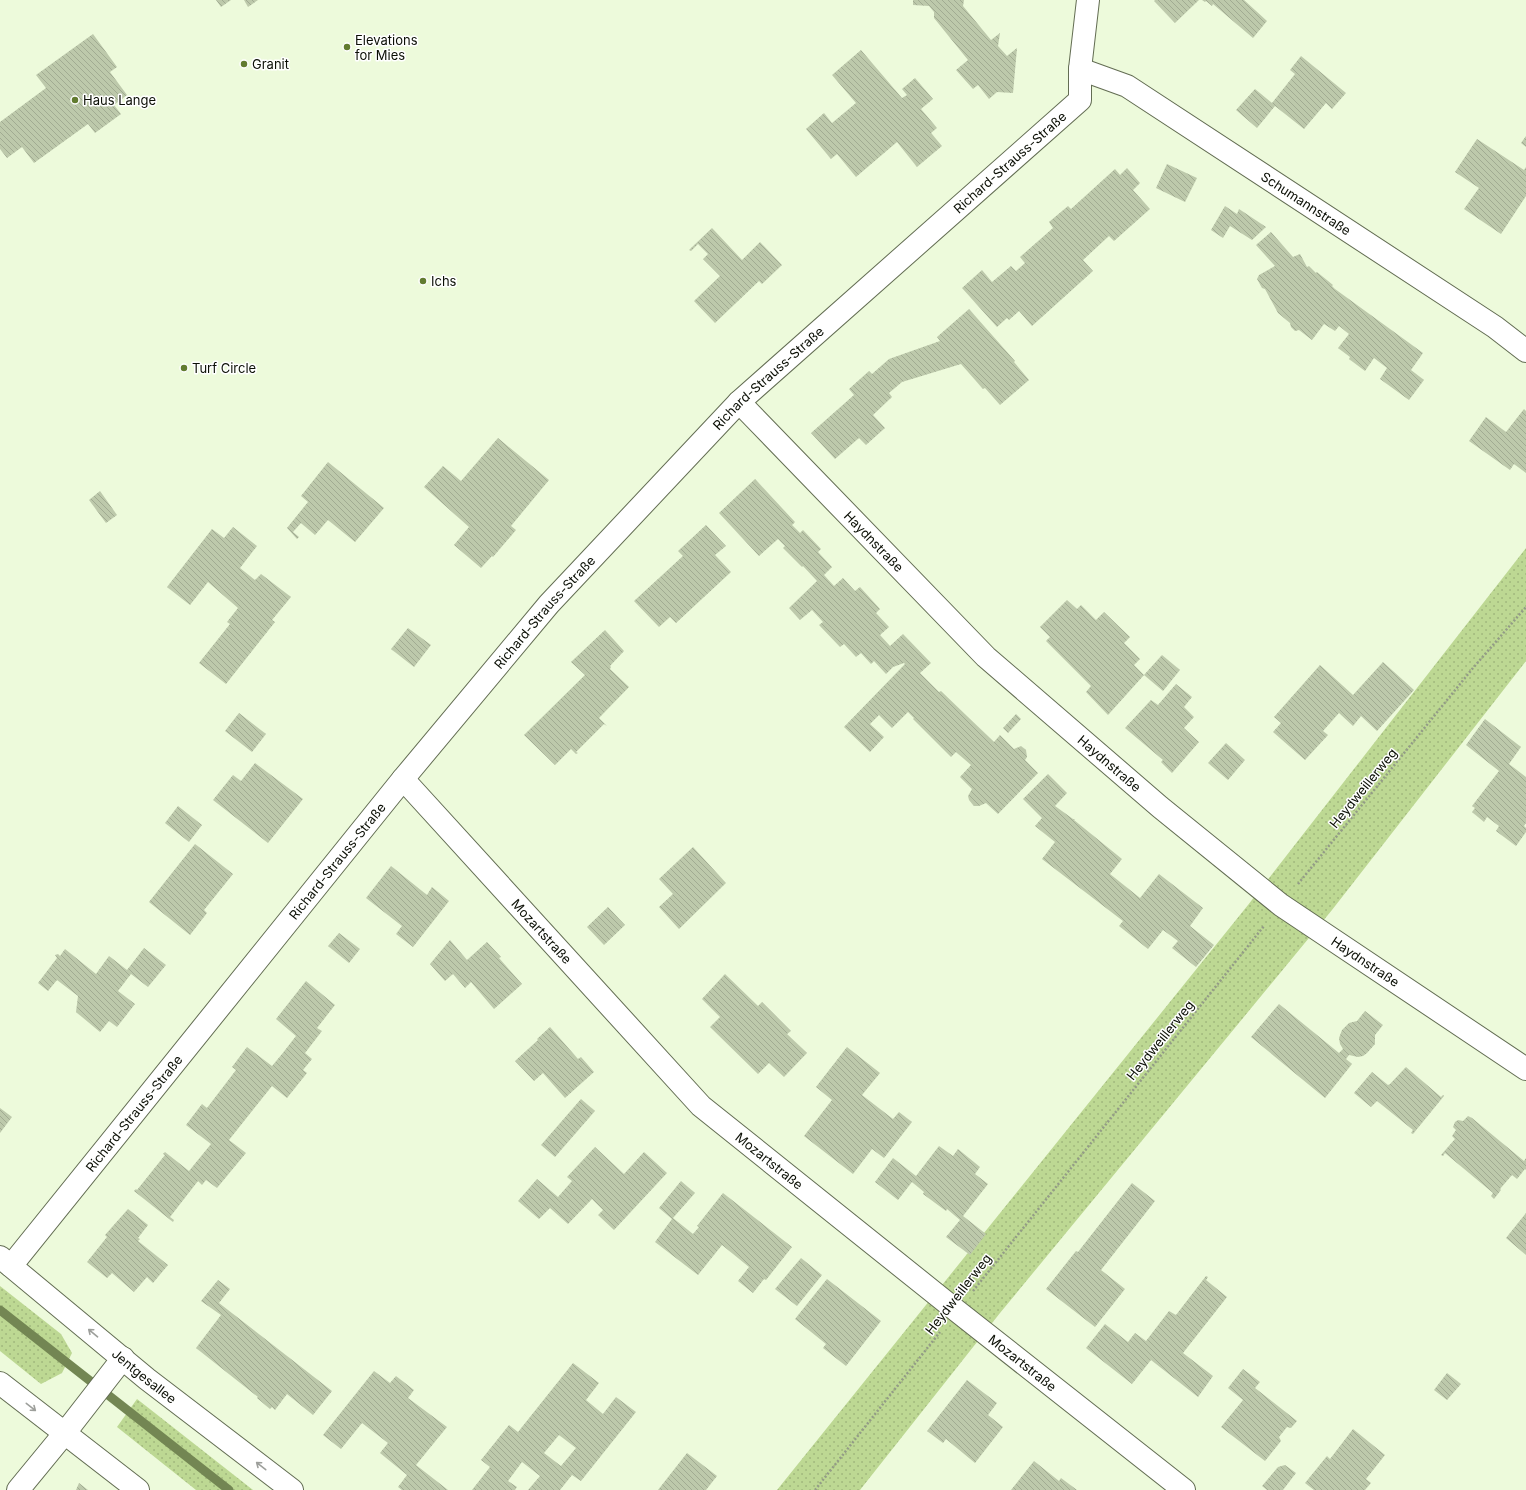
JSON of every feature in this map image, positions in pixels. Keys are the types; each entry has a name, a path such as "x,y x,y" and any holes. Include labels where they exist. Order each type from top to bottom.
{"street":[{"name":"Richard-Strauss-Straße","path":"6,1262 403,779 549,604 739,402 1080,100 1080,69 1088,0"},
{"name":"Schumannstraße","path":"1080,69 1127,86 1495,327 1526,350"},
{"name":"Haydnstraße","path":"739,402 986,657 1160,807 1281,905 1526,1069"},
{"name":"Mozartstraße","path":"403,779 701,1106 1184,1490"},
{"name":"Jentgesallee","path":"6,1262 123,1358 292,1490"},
{"path":"18,1490 123,1358"},
{"path":"0,1383 138,1490"}],"path":[{"name":"Heydweillerweg","path":"815,1490 1281,905 1473,668 1526,607"}],"green space":[{"path":"1526,548 1526,661 1332,910 1000,1313 860,1490 777,1490 1248,905"},
{"path":"0,1286 61,1334 72,1353 62,1373 41,1384 0,1351"},
{"path":"137,1399 253,1490 196,1490 117,1427"}],"building":[{"path":"216,0 231,0 221,7"},
{"path":"244,0 258,0 248,7"},
{"path":"913,0 964,0 963,6 991,40 1000,33 998,46 1007,56 1017,48 1013,93 997,92 989,99 978,85 973,89 956,70 968,60 934,18 934,12 929,6 913,5"},
{"path":"1199,0 1175,23 1154,1"},
{"path":"1202,0 1244,0 1267,21 1253,38 1213,4 1212,6 1206,1 1205,2"},
{"name":"Haus Lange","path":"93,34 117,67 110,72 127,95 114,105 121,114 95,133 88,124 34,163 22,147 7,158 0,149 0,122 46,88 36,75"},
{"path":"861,50 902,98 907,95 902,89 915,78 933,99 921,109 937,128 931,133 942,146 917,167 897,142 856,177 837,154 831,159 806,129 824,113 832,123 856,103 832,75"},
{"path":"1301,56 1346,93 1332,109 1326,103 1304,129 1275,106 1257,128 1236,110 1255,89 1272,103 1295,74 1290,70"},
{"path":"1526,136 1526,147 1521,143"},
{"path":"1477,139 1524,170 1526,167 1526,196 1501,234 1464,209 1479,188 1455,172"},
{"path":"1167,164 1197,178 1185,202 1156,188"},
{"path":"1127,168 1140,183 1133,190 1150,209 1114,241 1109,236 1083,260 1093,271 1032,326 1019,311 1009,320 1007,318 997,327 962,288 982,270 992,282 1011,266 1016,271 1025,263 1020,257 1053,228 1049,222 1068,206 1071,209 1115,169 1120,175"},
{"path":"1225,206 1237,214 1239,209 1266,227 1252,240 1230,226 1223,238 1211,230"},
{"path":"712,228 742,260 760,242 782,265 762,284 759,281 715,323 694,301 720,276 703,259 708,254 698,244 691,251 689,250"},
{"path":"1271,232 1293,257 1300,254 1307,267 1309,266 1333,285 1332,286 1335,289 1423,353 1411,370 1424,380 1409,400 1380,379 1387,368 1374,358 1365,371 1349,359 1350,357 1338,348 1349,334 1339,326 1335,331 1324,324 1312,340 1299,330 1295,331 1291,327 1290,323 1278,313 1265,289 1262,288 1257,279 1259,275 1275,266 1256,245"},
{"path":"969,309 1015,361 1014,362 1029,380 1000,405 985,388 983,389 961,364 902,382 889,393 892,397 873,415 885,428 866,445 859,438 835,459 811,433 854,395 849,389 869,371 872,374 889,359 940,341 937,337"},
{"path":"1524,409 1526,411 1526,473 1514,464 1510,470 1469,441 1486,417 1506,432"},
{"path":"498,438 549,480 511,526 516,530 493,557 492,556 481,568 454,545 469,527 424,487 443,466 461,481"},
{"path":"328,462 384,508 355,542 328,520 315,535 301,523 293,532 299,537 297,539 287,528 308,502 301,496"},
{"path":"755,479 795,522 792,525 800,533 803,530 821,549 818,552 832,567 824,575 834,586 843,578 855,591 860,587 880,609 876,613 889,627 880,635 890,646 903,634 931,663 920,673 939,692 941,691 994,742 1000,735 1014,749 1021,746 1026,750 1027,757 1025,760 1038,773 998,814 986,803 979,806 974,806 969,800 968,796 972,789 960,777 971,765 956,752 951,757 913,719 914,718 908,712 892,728 879,715 870,724 884,737 870,752 844,727 905,664 904,663 893,667 886,674 874,661 871,664 861,653 856,657 844,644 840,647 819,625 823,622 812,610 800,620 789,608 817,581 783,548 785,546 778,539 759,556 719,513"},
{"path":"100,491 117,515 106,523 89,500"},
{"path":"706,525 726,546 715,555 731,572 676,623 670,617 659,627 634,601 683,556 678,551"},
{"path":"233,527 257,546 240,568 255,580 261,574 291,597 272,620 275,622 226,684 199,663 230,624 227,622 238,608 208,582 190,605 167,587 212,529 224,538"},
{"path":"1067,600 1077,609 1081,605 1096,620 1104,612 1130,637 1124,643 1140,659 1134,665 1144,675 1108,715 1086,692 1091,686 1046,641 1050,637 1040,627"},
{"path":"408,628 431,645 414,667 391,649"},
{"path":"605,630 624,651 610,666 610,669 629,687 599,718 607,726 604,724 576,752 578,753 576,754 571,749 555,765 524,735 585,675 571,662"},
{"path":"1162,655 1180,670 1163,691 1144,675"},
{"path":"1383,662 1414,690 1377,731 1361,716 1353,726 1339,713 1323,731 1328,735 1305,760 1273,732 1281,723 1274,717 1320,665 1353,695"},
{"path":"1176,684 1192,697 1184,707 1194,717 1184,728 1199,742 1172,773 1161,762 1163,760 1125,728 1151,700 1158,705"},
{"path":"239,713 266,734 252,752 225,731"},
{"path":"1016,714 1021,719 1008,733 1003,728"},
{"path":"1485,719 1521,747 1509,764 1526,777 1526,823 1524,826 1526,828 1526,832 1516,846 1496,831 1499,826 1487,817 1484,822 1472,812 1475,808 1472,806 1499,771 1466,745"},
{"path":"1226,743 1245,760 1228,780 1208,763"},
{"path":"255,763 303,799 268,843 213,800 233,775 241,781"},
{"path":"1048,774 1067,793 1055,806 1075,819 1074,820 1122,859 1110,874 1140,898 1159,874 1203,908 1190,926 1214,945 1196,967 1172,948 1178,941 1163,930 1148,949 1119,926 1123,921 1042,859 1055,842 1035,826 1042,818 1023,799"},
{"path":"178,806 202,825 189,842 165,823"},
{"path":"195,844 233,874 204,910 207,913 190,935 149,902"},
{"path":"693,847 726,883 679,929 659,907 673,894 659,879"},
{"path":"391,866 427,895 432,887 449,901 413,947 396,934 402,926 366,898"},
{"path":"608,907 625,925 604,945 587,927"},
{"path":"339,933 360,949 349,963 328,946"},
{"path":"450,940 467,960 487,942 522,984 494,1009 471,982 465,988 453,974 445,981 430,964"},
{"path":"144,948 166,965 148,987 131,974 118,991 135,1004 117,1027 109,1021 100,1032 76,1012 78,996 57,980 48,991 38,983 57,958 55,955 58,954 60,956 65,949 96,974 109,956 127,970"},
{"path":"725,974 758,1006 762,1002 791,1031 787,1034 807,1053 784,1077 769,1063 758,1074 710,1027 720,1017 702,999"},
{"path":"306,981 335,1005 317,1028 322,1031 305,1053 312,1059 303,1070 307,1073 287,1098 272,1086 229,1140 246,1153 217,1188 206,1180 202,1185 198,1181 170,1217 174,1220 173,1222 134,1191 136,1189 137,1190 165,1155 163,1154 165,1152 189,1171 211,1144 186,1125 202,1104 207,1108 236,1070 232,1067 247,1047 272,1066 282,1054 296,1036 276,1019"},
{"path":"1279,1004 1339,1053 1343,1049 1339,1038 1342,1030 1349,1023 1357,1021 1365,1011 1383,1025 1375,1035 1375,1044 1367,1053 1358,1057 1349,1055 1346,1059 1352,1064 1325,1098 1251,1037"},
{"path":"550,1027 578,1059 581,1057 594,1072 565,1098 543,1073 534,1081 515,1061"},
{"path":"847,1047 880,1073 862,1095 893,1119 899,1112 912,1122 884,1158 872,1149 853,1174 804,1136 832,1100 816,1087"},
{"path":"1406,1067 1441,1097 1443,1095 1444,1096 1413,1134 1411,1133 1413,1130 1377,1101 1371,1107 1354,1093 1372,1072 1388,1085"},
{"path":"581,1099 595,1111 555,1157 541,1145"},
{"path":"0,1108 12,1117 0,1133"},
{"path":"1468,1116 1524,1161 1526,1158 1526,1170 1525,1169 1517,1179 1512,1175 1494,1199 1491,1196 1493,1193 1445,1153 1443,1156 1441,1155 1455,1139 1452,1136 1456,1130 1453,1127 1455,1122 1458,1120 1463,1121"},
{"path":"939,1146 953,1156 958,1149 980,1167 975,1174 988,1184 963,1216 986,1234 970,1255 946,1237 960,1220 947,1209 946,1211 923,1194 924,1192 912,1182 898,1200 875,1182 893,1158 916,1176"},
{"path":"595,1147 624,1174 644,1152 667,1173 614,1230 598,1215 603,1210 592,1199 568,1224 550,1208 539,1219 518,1201 537,1179 558,1197 572,1181 567,1177"},
{"path":"681,1181 695,1193 673,1218 693,1234 699,1227 697,1226 723,1193 792,1247 766,1280 764,1279 753,1293 738,1281 749,1267 722,1245 698,1275 655,1242 672,1219 659,1208"},
{"path":"1132,1183 1155,1201 1101,1270 1125,1289 1095,1327 1046,1289 1076,1251 1078,1252"},
{"path":"128,1209 148,1225 138,1238 140,1239 138,1241 168,1265 153,1283 147,1277 134,1292 112,1273 107,1278 87,1262 107,1237 105,1235"},
{"path":"1526,1213 1526,1255 1506,1238"},
{"path":"801,1258 822,1275 797,1306 775,1289"},
{"path":"1206,1276 1208,1277 1206,1280 1227,1297 1183,1353 1213,1376 1198,1397 1151,1360 1132,1384 1086,1348 1105,1324 1128,1342 1135,1333 1146,1341 1169,1311 1176,1315"},
{"path":"827,1279 881,1321 846,1366 823,1348 826,1344 795,1319"},
{"path":"218,1280 230,1289 219,1303 332,1391 313,1415 287,1394 275,1410 272,1407 270,1409 257,1398 258,1397 196,1348 221,1315 201,1301"},
{"path":"573,1363 599,1383 586,1400 603,1414 616,1397 636,1412 581,1481 572,1475 560,1490 528,1490 540,1476 522,1462 508,1481 517,1487 515,1490 472,1490 490,1467 481,1460 509,1425 518,1432","holes":["559,1435 576,1448 561,1466 544,1453"]},
{"path":"1243,1369 1260,1382 1255,1388 1297,1421 1291,1428 1287,1427 1279,1437 1281,1441 1265,1461 1221,1427 1243,1400 1228,1388"},
{"path":"374,1371 390,1383 396,1376 414,1390 408,1398 447,1427 416,1465 448,1490 402,1490 398,1487 407,1475 380,1453 388,1443 362,1423 341,1449 323,1435"},
{"path":"1447,1373 1461,1384 1447,1400 1434,1390"},
{"path":"967,1380 997,1403 988,1415 1003,1427 975,1463 946,1439 943,1443 927,1431"},
{"path":"1353,1429 1385,1455 1366,1479 1371,1483 1365,1490 1314,1490 1305,1483 1327,1456 1330,1459"},
{"path":"687,1453 717,1476 706,1490 658,1490"},
{"path":"1034,1461 1059,1481 1061,1478 1077,1490 1011,1490"},
{"path":"1285,1465 1296,1473 1283,1490 1267,1490 1262,1486 1278,1467"},
{"path":"79,1483 88,1490 76,1490"}],"waterway":[{"path":"0,1310 229,1490"}],"place":[{"name":"Elevations for Mies","path":"347,47"},
{"name":"Granit","path":"244,64"},
{"name":"Haus Lange","path":"75,100"},
{"name":"Ichs","path":"423,281"},
{"name":"Turf Circle","path":"184,368"}]}
